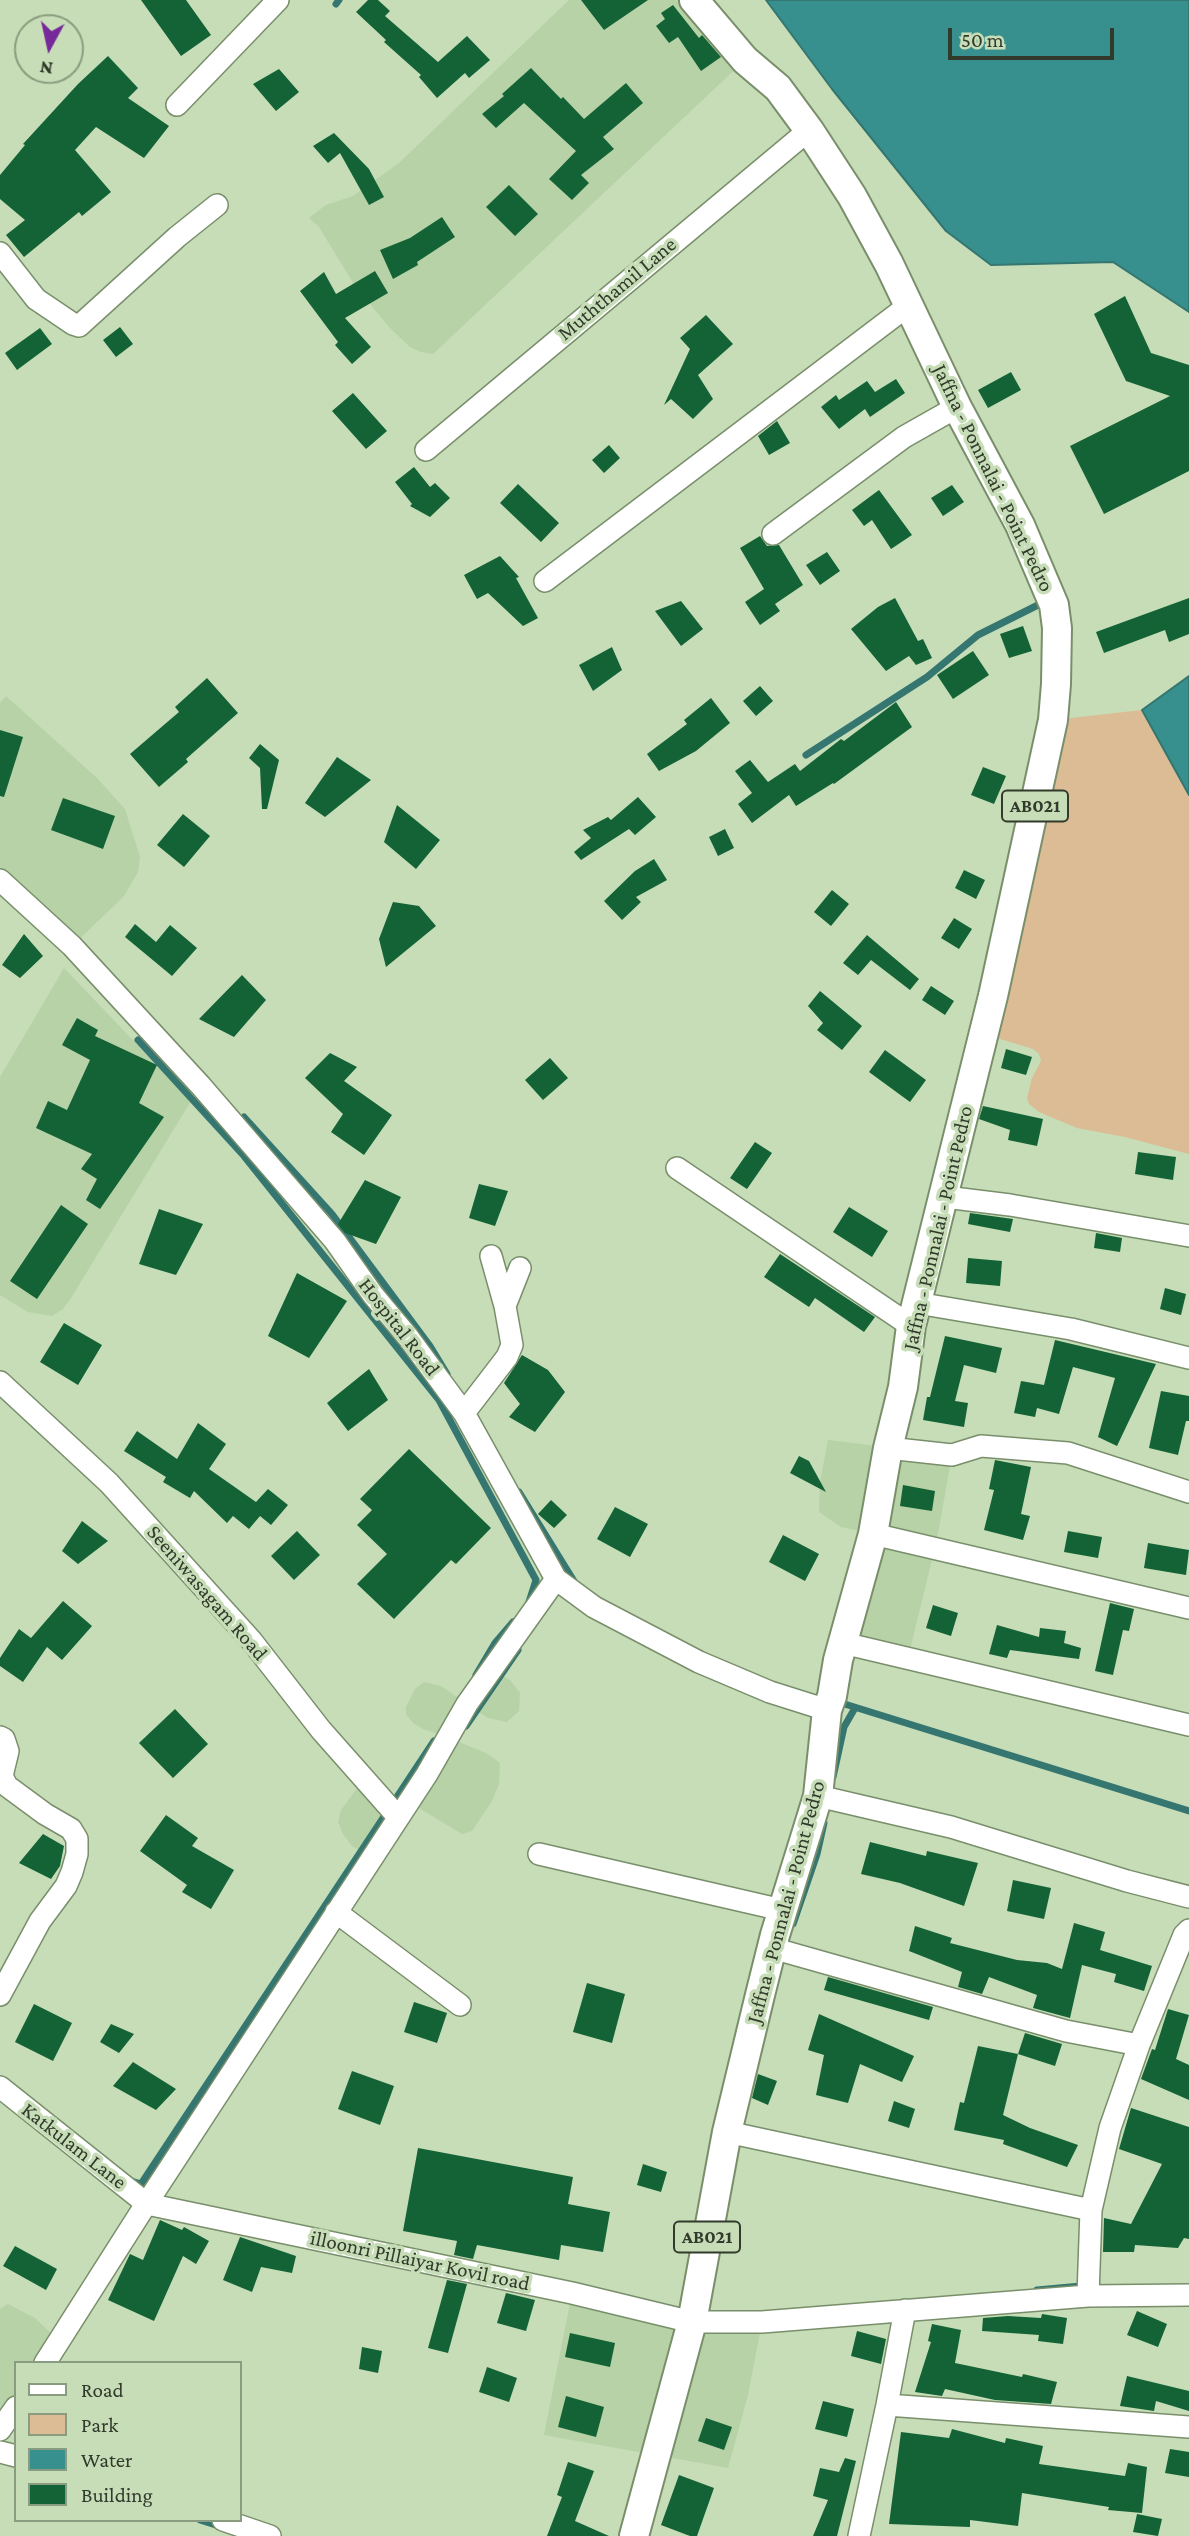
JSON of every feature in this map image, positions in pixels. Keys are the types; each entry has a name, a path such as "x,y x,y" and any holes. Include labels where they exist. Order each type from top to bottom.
{"main road":[{"name":"Jaffna - Ponnalai - Point Pedro","path":"634,2536 692,2322 727,2132 777,1928 818,1796 827,1710 873,1534 888,1448 903,1387 914,1314 993,996 1053,720 1056,684 1057,628 1054,605 1020,525 957,407 909,305 852,197 778,88 745,60 694,0"}],"street":[{"path":"177,105 278,0"},
{"name":"Muththamil Lane","path":"426,450 809,130"},
{"path":"0,253 36,299 79,326 177,237 217,205"},
{"path":"545,582 909,305"},
{"path":"772,534 904,437 957,407"},
{"name":"Hospital Road","path":"0,880 72,946 201,1086 335,1241 464,1413 556,1579 594,1607 699,1662 770,1692 827,1710"},
{"path":"677,1168 914,1314 1071,1329 1189,1358"},
{"path":"945,1197 1010,1205 1189,1236"},
{"path":"464,1413 507,1357 512,1345 505,1306 491,1256"},
{"path":"505,1306 520,1268"},
{"name":"Seeniwasagam Road","path":"0,1382 109,1483 251,1640 321,1730 398,1817"},
{"path":"888,1448 952,1455 981,1446 1068,1453 1189,1492"},
{"path":"873,1534 1189,1608"},
{"path":"46,2361 436,1759 467,1704 556,1579"},
{"path":"843,1643 1189,1725"},
{"path":"0,1737 4,1739 8,1751 2,1776 7,1786 71,1829 77,1839 77,1854 66,1886 40,1921 0,1995"},
{"path":"818,1796 951,1827 1189,1898"},
{"path":"539,1854 777,1928 1066,2031 1139,2045"},
{"path":"336,1912 460,2006"},
{"path":"1088,2296 1091,2210 1110,2128 1139,2045 1184,1935 1189,1930"},
{"name":"Katkulam Lane","path":"0,2087 147,2204"},
{"path":"727,2132 1091,2210"},
{"name":"illoonri Pillaiyar Kovil road","path":"147,2204 558,2290 692,2322 762,2322 1088,2296 1189,2295"},
{"path":"859,2536 905,2310"},
{"path":"887,2405 1189,2427"},
{"path":"0,2430 14,2410"},
{"path":"229,2522 270,2536"}],"shaded area":[{"path":"569,0 694,0 745,60 433,354 421,352 410,347 389,327 355,286 319,227 309,218 326,205 353,196 399,163"},
{"path":"6,696 97,778 125,809 140,857 138,872 124,896 72,946 0,880 0,703"},
{"path":"64,968 191,1101 71,1298 63,1309 52,1316 28,1312 0,1295 0,1077"},
{"path":"828,1440 952,1455 937,1539 908,1658 843,1643 873,1534 841,1527 819,1512 820,1482"},
{"path":"491,1669 510,1680 520,1693 519,1711 507,1722 488,1718 467,1704"},
{"path":"424,1682 441,1686 467,1704 447,1737 423,1729 413,1723 406,1714 406,1707 415,1689"},
{"path":"447,1737 488,1754 500,1763 499,1784 492,1801 472,1831 462,1834 409,1802"},
{"path":"363,1780 398,1817 371,1858 352,1846 338,1822 341,1810"},
{"path":"572,2293 762,2322 748,2395 728,2468 544,2435"},
{"path":"8,2304 35,2318 59,2341 46,2361 14,2361 14,2410 0,2430 0,2309"}],"green space":[{"path":"1142,710 1189,795 1189,1154 1077,1128 1039,1112 1029,1104 1027,1098 1032,1078 1041,1061 1039,1054 1033,1049 984,1034 1053,720"}],"water":[{"path":"766,0 1189,0 1189,312 1113,262 991,265 946,231 832,89"},
{"path":"1189,676 1189,795 1142,710"}],"building":[{"path":"141,0 186,0 211,35 181,56"},
{"path":"368,0 378,0 390,11 385,16 438,62 467,36 490,60 469,78 465,73 437,98 419,77 421,75 356,12"},
{"path":"581,0 648,0 604,30"},
{"path":"673,5 699,38 702,35 721,57 701,71 678,37 669,43 656,26 665,19 661,13"},
{"path":"108,56 138,88 128,98 169,126 144,158 96,127 75,150 111,192 82,216 79,212 24,257 6,235 25,220 0,199 0,175 25,145 23,144 78,84 84,84 84,78"},
{"path":"531,68 584,119 626,83 643,103 603,137 614,149 581,175 589,183 572,200 549,179 576,151 524,103 496,128 482,114"},
{"path":"279,69 299,92 276,111 253,84"},
{"path":"334,133 369,169 384,197 369,205 340,153 328,163 313,146"},
{"path":"509,185 538,214 515,236 486,207"},
{"path":"442,217 455,237 417,262 418,265 393,279 380,250 410,238"},
{"path":"375,271 388,293 345,318 371,347 352,364 335,345 338,342 300,291 324,272 336,294"},
{"path":"1125,296 1151,353 1189,365 1189,471 1104,514 1070,446 1170,396 1126,381 1094,314"},
{"path":"706,315 733,344 698,375 713,399 693,419 671,399 664,405 690,349 680,338"},
{"path":"120,327 133,344 116,357 103,340"},
{"path":"40,328 52,344 17,370 5,353"},
{"path":"1011,372 1021,390 988,408 978,390"},
{"path":"896,379 905,393 870,417 865,409 839,429 821,407 836,395 839,400 867,381 875,392"},
{"path":"353,393 387,431 366,449 332,411"},
{"path":"777,421 790,443 769,455 758,436"},
{"path":"609,445 620,458 604,473 592,460"},
{"path":"414,467 430,487 435,483 450,498 430,517 410,506 412,504 395,482"},
{"path":"518,484 559,523 541,542 500,503"},
{"path":"952,485 964,502 943,516 931,498"},
{"path":"879,490 912,535 891,549 872,520 864,526 852,510"},
{"path":"760,536 767,546 779,545 803,585 775,604 780,611 760,625 745,602 764,589 740,548"},
{"path":"827,552 840,571 820,585 806,565"},
{"path":"500,556 519,577 516,578 538,618 523,626 488,593 477,599 464,575"},
{"path":"895,598 918,641 923,639 932,658 916,665 909,656 886,671 851,629 878,607"},
{"path":"1189,598 1189,634 1169,642 1165,630 1104,653 1096,632"},
{"path":"681,601 703,629 681,646 655,611"},
{"path":"1023,626 1032,651 1009,658 1000,634"},
{"path":"612,647 622,670 593,691 579,665"},
{"path":"973,651 989,675 953,699 937,675"},
{"path":"207,678 238,713 159,787 130,754 179,712 175,707"},
{"path":"760,686 773,701 756,716 743,701"},
{"path":"711,698 730,723 696,751 659,771 647,754 687,724 684,720"},
{"path":"896,702 912,727 834,784 796,806 789,795 752,823 738,804 752,793 735,771 750,760 768,782 795,764 800,771"},
{"path":"0,730 23,737 4,797 0,796"},
{"path":"260,744 279,760 267,809 262,809 260,768 249,758"},
{"path":"337,757 371,780 325,817 305,803"},
{"path":"983,767 1006,776 994,804 971,795"},
{"path":"638,797 656,817 635,835 629,829 581,860 574,852 591,838 583,830 608,817 611,820"},
{"path":"63,798 115,816 103,849 51,830"},
{"path":"397,805 440,840 416,869 384,842"},
{"path":"183,814 210,836 184,867 157,845"},
{"path":"725,829 734,848 718,856 709,837"},
{"path":"654,859 667,880 636,897 641,902 622,920 604,901 635,871"},
{"path":"964,870 985,880 976,899 955,888"},
{"path":"832,890 849,904 831,926 814,912"},
{"path":"393,902 419,906 436,926 386,967 379,939"},
{"path":"954,918 972,929 959,949 941,938"},
{"path":"135,924 156,942 170,925 197,948 172,976 125,937"},
{"path":"24,934 43,956 20,978 2,965"},
{"path":"867,935 919,979 910,990 871,960 858,975 843,963"},
{"path":"242,975 266,1000 234,1037 199,1019"},
{"path":"931,986 954,1001 945,1015 922,1000"},
{"path":"820,991 862,1026 842,1050 817,1030 823,1023 808,1006"},
{"path":"77,1018 98,1030 95,1036 157,1065 139,1103 164,1117 100,1209 86,1200 97,1179 81,1169 92,1154 36,1128 48,1101 67,1110 90,1060 62,1045"},
{"path":"1006,1049 1032,1057 1026,1075 1001,1068"},
{"path":"885,1050 926,1080 910,1102 869,1072"},
{"path":"330,1053 357,1067 344,1081 392,1115 364,1155 331,1132 343,1114 305,1078"},
{"path":"550,1058 568,1078 543,1100 525,1080"},
{"path":"983,1106 1043,1119 1037,1146 1008,1140 1010,1130 979,1119"},
{"path":"755,1142 772,1153 747,1189 730,1178"},
{"path":"1138,1152 1176,1157 1173,1180 1135,1174"},
{"path":"365,1180 401,1197 376,1244 345,1233 338,1224"},
{"path":"479,1184 508,1191 495,1226 469,1218"},
{"path":"61,1205 88,1224 37,1299 10,1281"},
{"path":"849,1207 888,1231 872,1257 833,1232"},
{"path":"159,1209 203,1224 176,1275 139,1264"},
{"path":"970,1213 1013,1219 1010,1232 968,1224"},
{"path":"1096,1233 1122,1238 1120,1252 1094,1248"},
{"path":"780,1254 875,1317 864,1332 815,1298 809,1307 764,1277"},
{"path":"968,1258 1002,1261 1000,1286 966,1283"},
{"path":"297,1273 347,1301 309,1358 268,1336"},
{"path":"1165,1288 1186,1294 1181,1315 1160,1309"},
{"path":"64,1323 102,1345 78,1385 40,1362"},
{"path":"945,1336 1002,1348 996,1373 964,1365 955,1401 968,1403 964,1427 923,1420"},
{"path":"1055,1340 1156,1364 1117,1446 1098,1437 1115,1378 1073,1367 1059,1414 1037,1408 1035,1417 1014,1413 1021,1381 1044,1385"},
{"path":"522,1355 548,1370 565,1392 535,1432 509,1417 520,1404 504,1383"},
{"path":"369,1369 388,1400 348,1431 327,1403"},
{"path":"1161,1391 1189,1396 1189,1421 1186,1421 1178,1455 1149,1448"},
{"path":"198,1423 226,1444 209,1469 256,1502 268,1489 288,1505 271,1525 260,1516 249,1529 233,1516 227,1523 194,1491 190,1498 163,1482 166,1477 124,1451 137,1431 177,1459"},
{"path":"409,1449 491,1528 456,1564 451,1560 394,1619 357,1584 387,1554 357,1525 372,1510 360,1499"},
{"path":"799,1456 809,1461 826,1492 790,1473"},
{"path":"995,1460 1031,1467 1021,1514 1030,1516 1023,1540 984,1530 994,1490 989,1489"},
{"path":"903,1485 935,1491 932,1511 900,1506"},
{"path":"551,1500 567,1515 554,1528 538,1514"},
{"path":"615,1507 648,1524 630,1557 597,1539"},
{"path":"82,1521 108,1541 78,1564 62,1551"},
{"path":"297,1531 320,1555 294,1580 271,1556"},
{"path":"1068,1531 1102,1537 1098,1558 1064,1552"},
{"path":"783,1535 819,1554 805,1581 769,1562"},
{"path":"1148,1543 1189,1550 1186,1575 1144,1568"},
{"path":"63,1601 92,1626 62,1660 47,1647 23,1682 0,1666 0,1658 19,1629 31,1638"},
{"path":"1110,1603 1134,1609 1129,1631 1123,1630 1113,1675 1095,1671"},
{"path":"933,1605 958,1613 951,1636 926,1628"},
{"path":"997,1625 1039,1637 1040,1628 1066,1631 1064,1643 1081,1648 1079,1659 1010,1650 1007,1658 989,1654"},
{"path":"175,1709 208,1744 173,1778 139,1743"},
{"path":"166,1815 198,1838 192,1846 234,1870 211,1909 182,1892 187,1885 140,1851"},
{"path":"43,1834 64,1846 60,1866 51,1879 19,1863"},
{"path":"870,1842 926,1856 927,1851 978,1863 964,1906 900,1883 861,1874"},
{"path":"1013,1880 1051,1888 1044,1919 1007,1911"},
{"path":"1074,1923 1105,1932 1100,1950 1152,1966 1144,1991 1114,1982 1116,1974 1082,1965 1070,2018 1033,2008 1037,1995 989,1977 982,1994 958,1987 962,1972 909,1951 915,1926 952,1938 950,1943 1017,1960 1047,1963 1062,1969"},
{"path":"828,1977 933,2007 929,2020 824,1990"},
{"path":"587,1983 625,1994 612,2043 573,2032"},
{"path":"414,2002 447,2013 437,2043 404,2032"},
{"path":"34,2004 72,2023 53,2061 15,2042"},
{"path":"1168,2009 1189,2015 1176,2059 1189,2065 1189,2100 1141,2079 1152,2049 1155,2050"},
{"path":"819,2014 914,2056 902,2082 860,2064 848,2103 816,2095 824,2055 808,2050"},
{"path":"111,2024 134,2034 119,2053 100,2042"},
{"path":"1025,2033 1062,2044 1055,2066 1018,2054"},
{"path":"978,2046 1018,2054 1003,2115 1078,2145 1067,2167 1003,2144 1004,2140 954,2130 960,2102 964,2103"},
{"path":"133,2062 176,2089 156,2110 113,2086"},
{"path":"352,2071 394,2086 380,2125 338,2109"},
{"path":"758,2074 777,2081 768,2105 752,2098"},
{"path":"894,2101 915,2109 909,2128 888,2121"},
{"path":"1131,2108 1189,2127 1189,2239 1184,2238 1178,2248 1135,2245 1134,2252 1103,2252 1104,2218 1131,2224 1162,2164 1119,2149"},
{"path":"418,2148 573,2177 568,2204 610,2212 603,2252 561,2245 559,2260 477,2245 473,2259 454,2255 457,2241 403,2231"},
{"path":"643,2164 667,2172 661,2192 637,2185"},
{"path":"160,2220 182,2230 184,2227 209,2241 196,2264 183,2256 154,2321 108,2300 130,2254 143,2260"},
{"path":"240,2237 296,2256 292,2273 261,2267 252,2292 223,2280"},
{"path":"15,2246 57,2269 46,2290 3,2266"},
{"path":"447,2280 467,2284 448,2353 428,2348"},
{"path":"506,2293 535,2300 526,2331 497,2323"},
{"path":"1137,2311 1167,2324 1158,2347 1127,2335"},
{"path":"1042,2314 1067,2318 1063,2344 1038,2341 1039,2335 982,2331 983,2318 1041,2318"},
{"path":"932,2324 961,2330 955,2363 1057,2382 1051,2404 995,2400 945,2389 942,2396 915,2392 931,2342 928,2341"},
{"path":"857,2331 886,2339 881,2364 851,2356"},
{"path":"570,2333 615,2343 610,2367 565,2357"},
{"path":"362,2347 382,2351 378,2373 359,2369"},
{"path":"487,2367 517,2378 509,2402 479,2392"},
{"path":"1127,2376 1189,2391 1189,2411 1156,2401 1154,2411 1120,2406"},
{"path":"566,2396 604,2407 596,2437 558,2427"},
{"path":"823,2401 854,2409 847,2437 815,2429"},
{"path":"706,2418 732,2427 724,2450 698,2441"},
{"path":"952,2429 1005,2443 1006,2438 1043,2446 1039,2464 1125,2476 1128,2463 1147,2467 1142,2513 1108,2510 1109,2507 1022,2493 1018,2526 970,2520 970,2527 889,2524 901,2432 949,2438"},
{"path":"1170,2449 1189,2452 1189,2477 1165,2473"},
{"path":"845,2458 856,2461 837,2536 813,2536 828,2500 813,2496 820,2468 839,2472"},
{"path":"568,2462 594,2471 575,2521 609,2536 547,2536 562,2497 557,2495"},
{"path":"679,2475 714,2488 697,2536 661,2525"},
{"path":"1137,2514 1162,2519 1158,2536 1133,2532"}],"waterway":[{"path":"336,4 339,0"},
{"path":"806,755 927,677 978,635 1044,602"},
{"path":"138,1040 244,1156 439,1400 536,1580 528,1605"},
{"path":"244,1117 332,1214 430,1346 447,1374"},
{"path":"519,1492 577,1586"},
{"path":"476,1675 495,1643 513,1622"},
{"path":"466,1726 518,1650"},
{"path":"835,1701 1189,1811"},
{"path":"833,1777 844,1727 855,1708"},
{"path":"128,2180 141,2184 434,1741"},
{"path":"785,1925 793,1924 817,1854 824,1823"},
{"path":"1037,2290 1081,2286"},
{"path":"206,2522 222,2527"}]}
